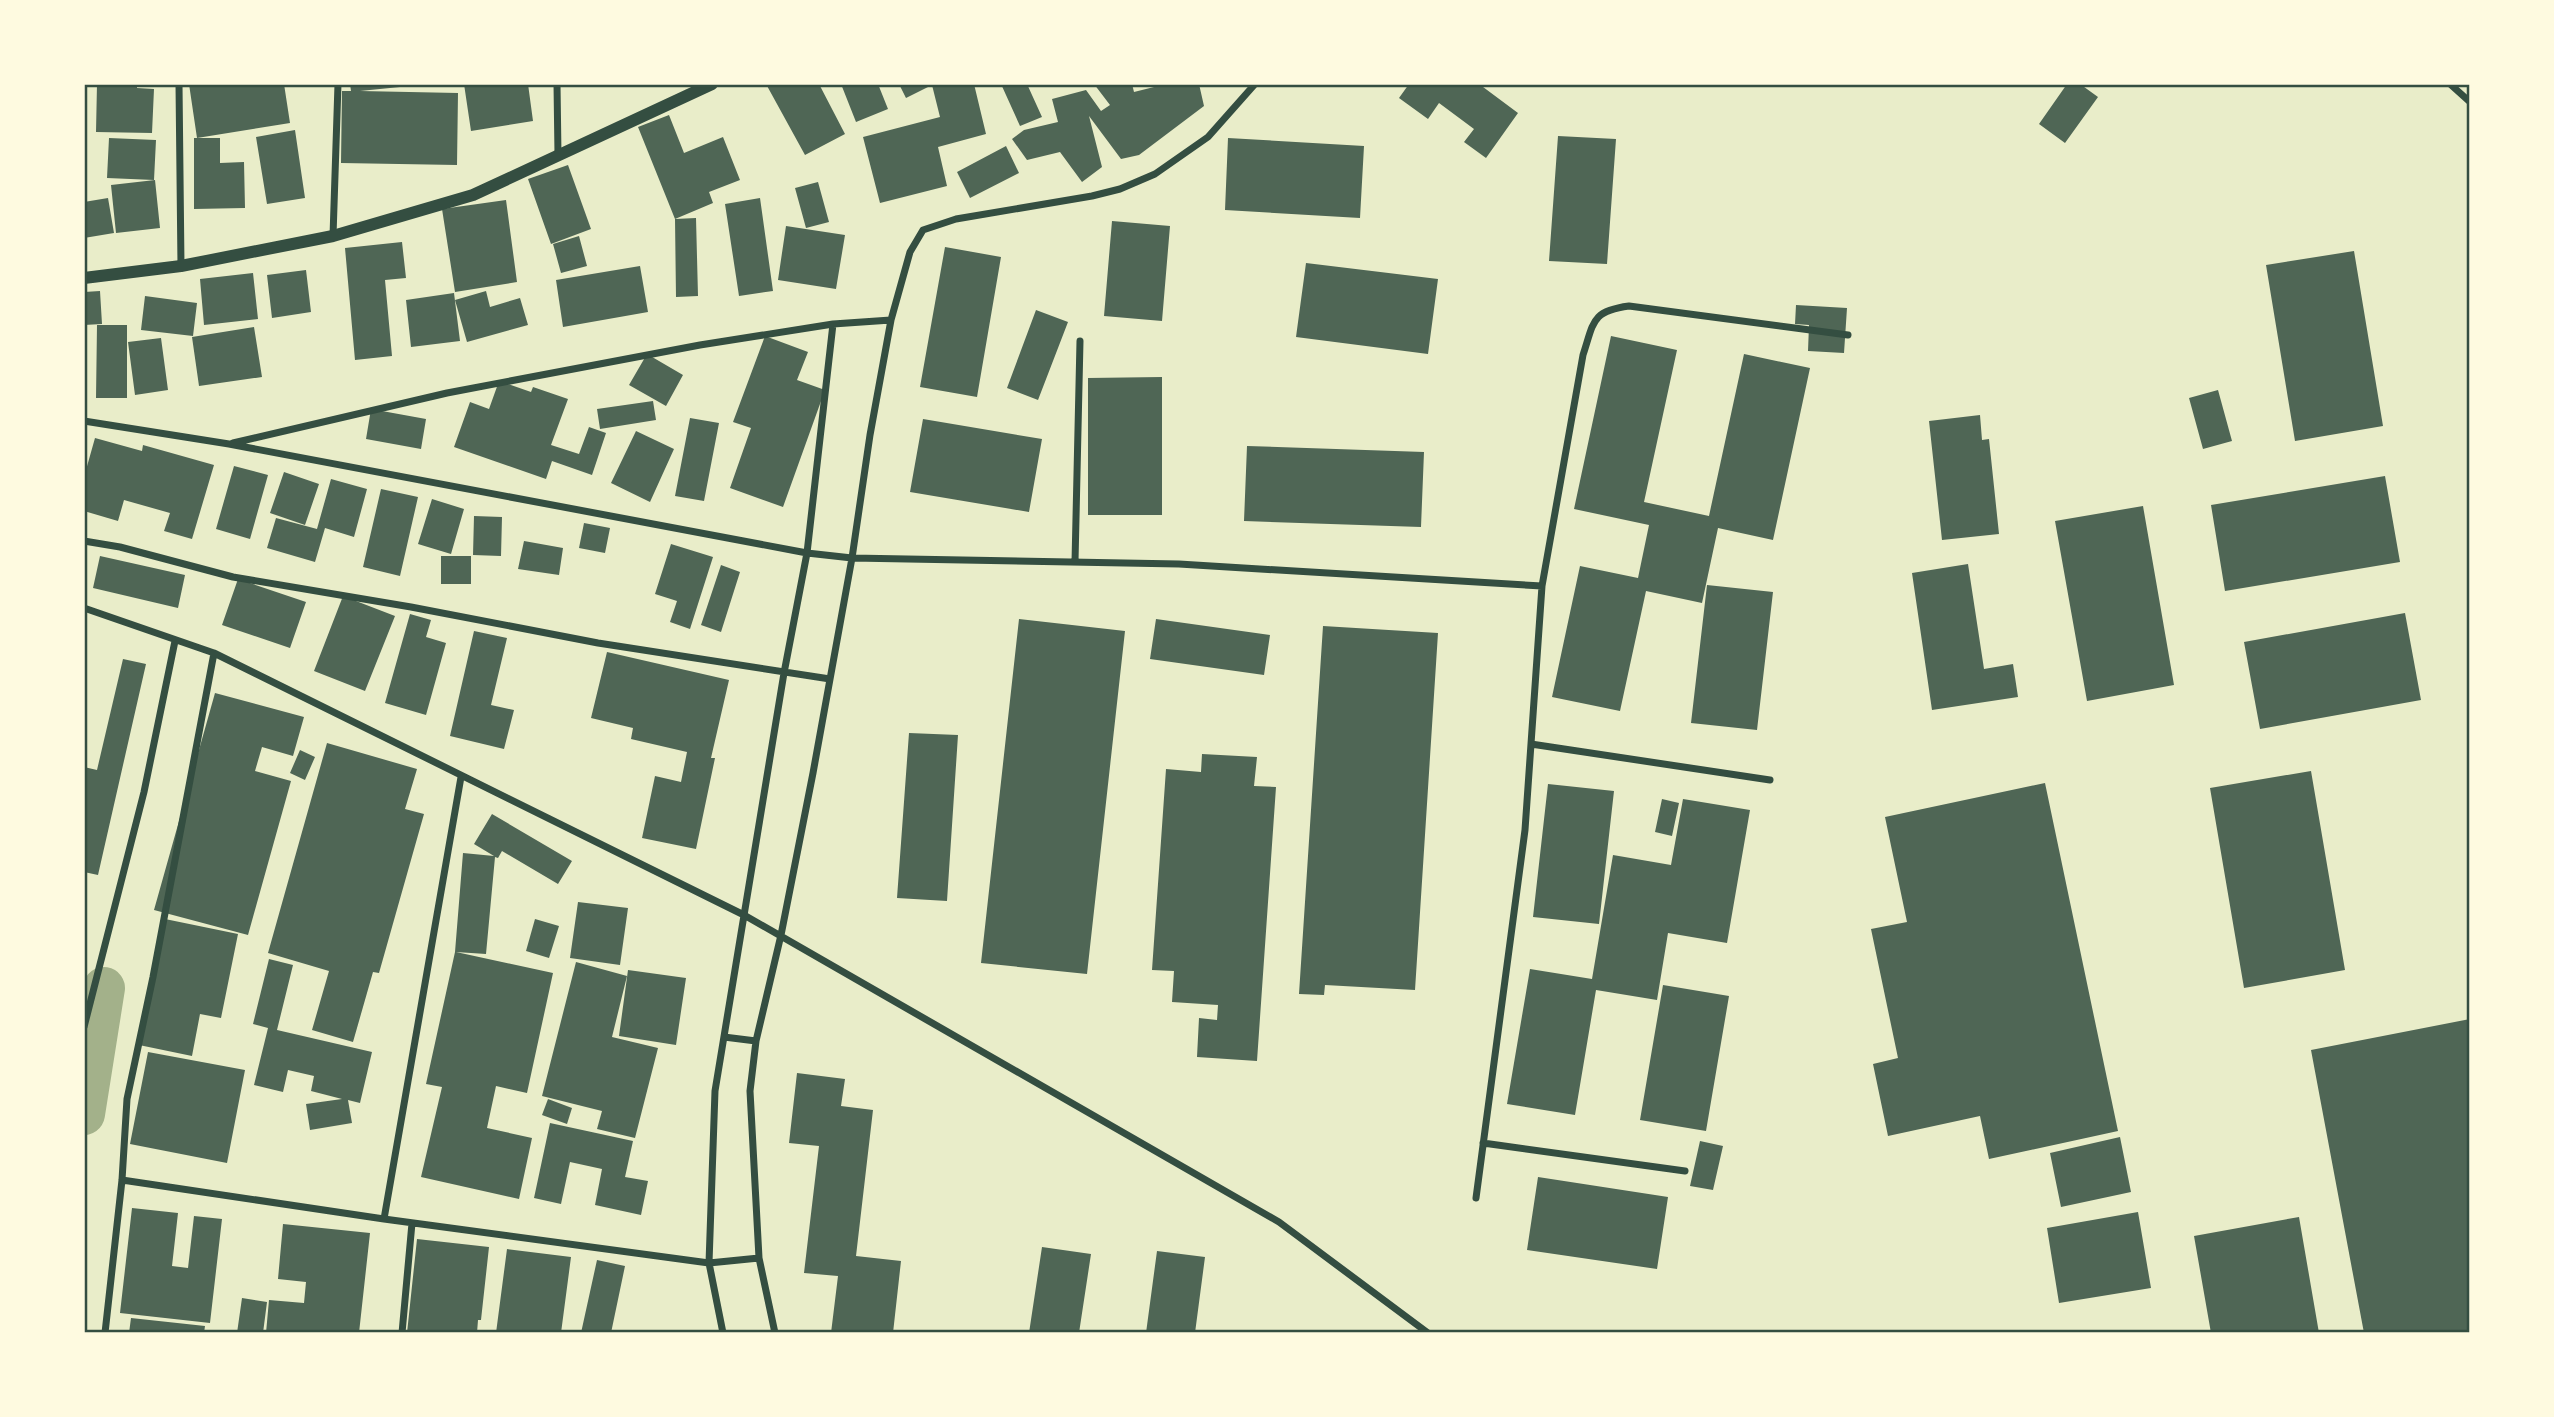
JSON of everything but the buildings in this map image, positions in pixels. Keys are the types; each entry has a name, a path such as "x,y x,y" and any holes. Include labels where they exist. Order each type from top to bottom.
{"street":[{"path":"179,84 181,266"},
{"path":"333,236 338,84"},
{"path":"556,84 558,155"},
{"path":"84,278 181,266 333,236 473,195 712,84"},
{"path":"775,1333 759,1258 750,1091 756,1041 781,935 830,679 891,320 910,251 923,230 956,219 1092,196 1120,189 1155,174 1208,137 1255,84"},
{"path":"2450,84 2470,102"},
{"path":"1476,1198 1525,830 1542,586 1583,355 1600,314 1629,306 1848,335"},
{"path":"229,444 447,393 700,345 833,324 891,320"},
{"path":"723,1333 709,1263 715,1091 784,673 807,553 833,324"},
{"path":"1075,562 1080,341"},
{"path":"84,421 229,444 807,553 852,558 1179,564 1542,586"},
{"path":"84,541 120,547 233,577 411,607 598,643 830,679"},
{"path":"84,608 214,653 744,915 1279,1222 1428,1333"},
{"path":"84,1027 144,792 175,641"},
{"path":"105,1333 127,1099 214,653"},
{"path":"1531,744 1770,780"},
{"path":"384,1219 461,777"},
{"path":"724,1037 756,1041"},
{"path":"1483,1143 1685,1171"},
{"path":"121,1180 709,1263 759,1258"},
{"path":"402,1333 412,1223"}],"waterway":[{"path":"84,1114 104,988"}]}
